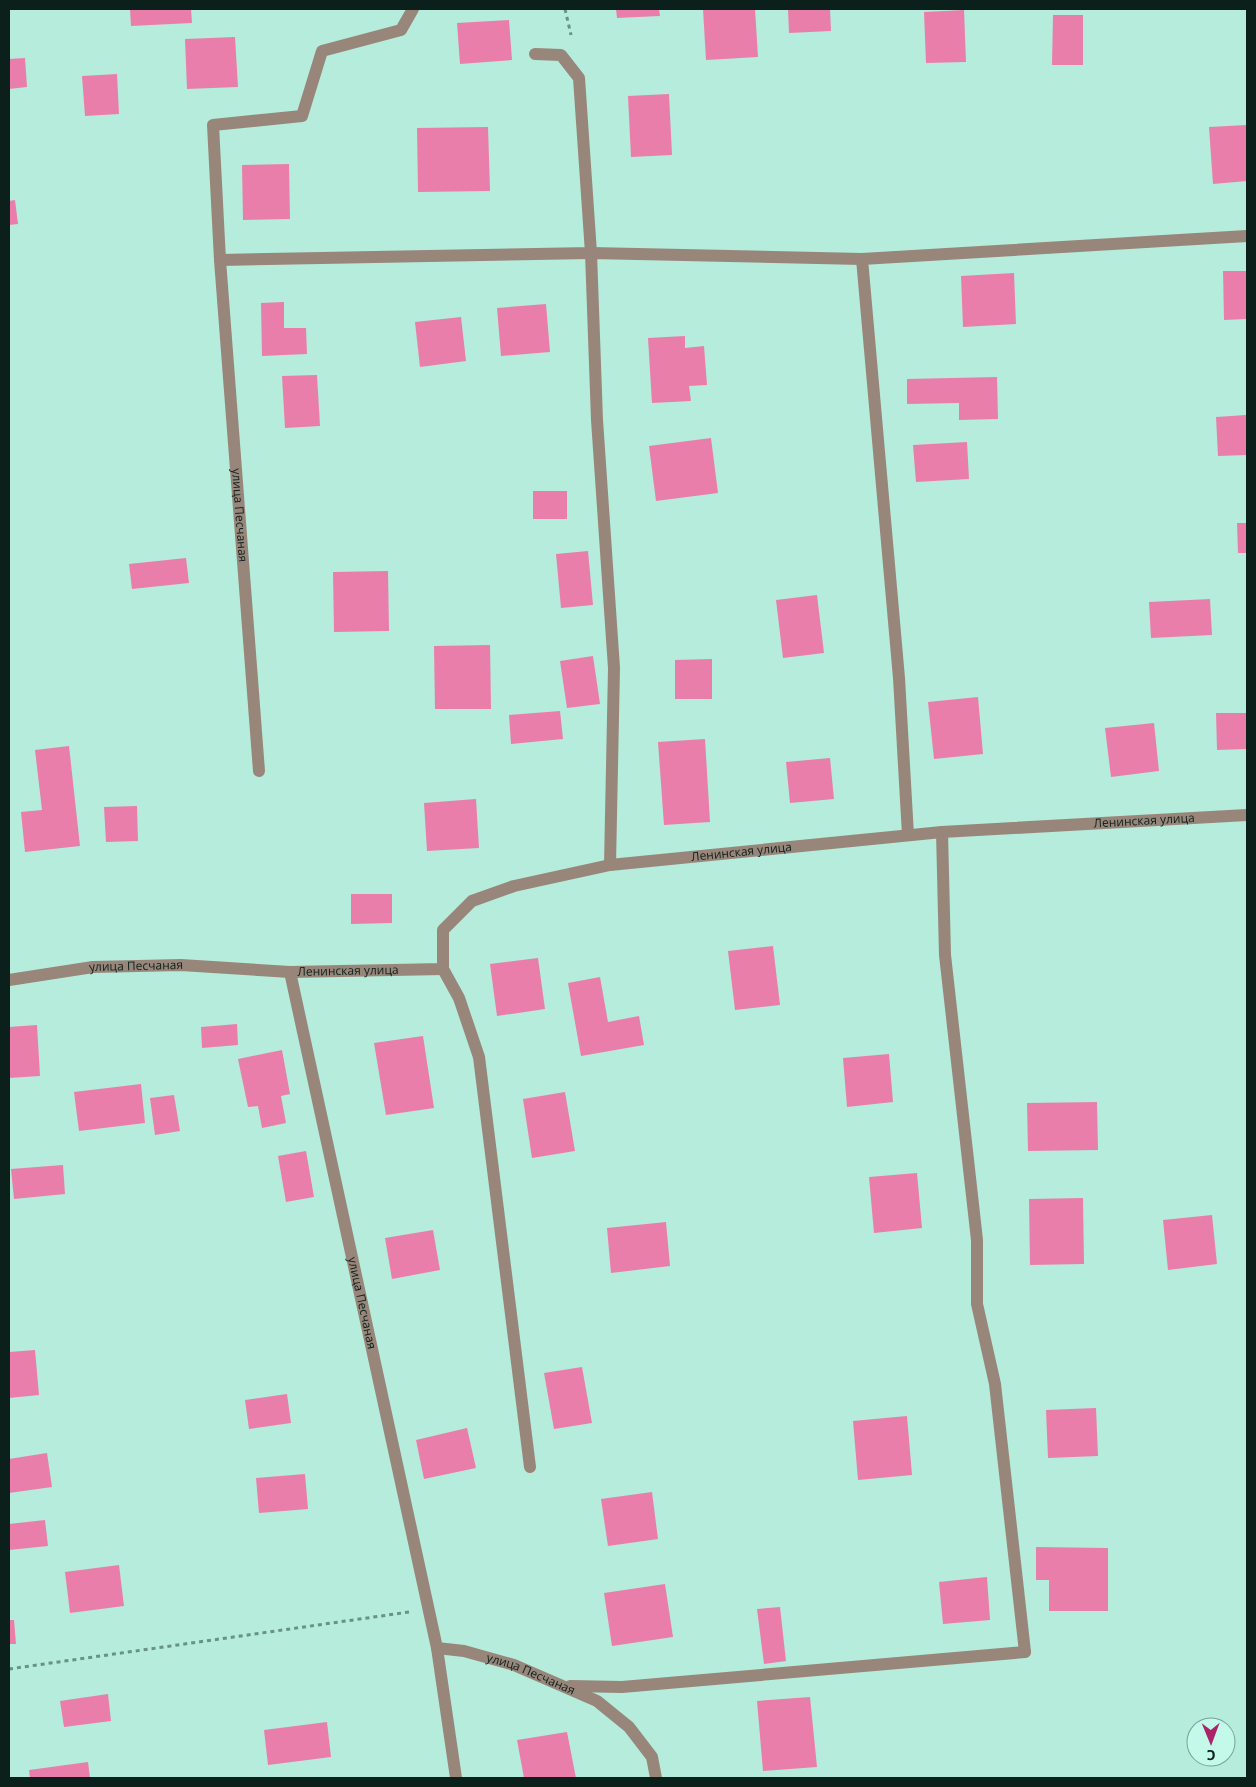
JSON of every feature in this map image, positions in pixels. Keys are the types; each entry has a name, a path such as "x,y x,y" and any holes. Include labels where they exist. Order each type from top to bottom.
{"street":[{"name":"улица Песчаная","path":"259,771 220,260 214,125 302,116 322,51 401,30 413,9"},
{"path":"535,54 561,55 579,78 591,254 597,420 614,668 610,865"},
{"path":"220,260 591,254 862,259 1247,236"},
{"path":"862,259 899,678 908,835"},
{"name":"Ленинская улица","path":"290,972 443,969 443,930 472,901 514,886 610,865 942,832 1247,815"},
{"path":"562,1686 622,1687 1025,1652 995,1384 977,1304 977,1240 945,955 942,832"},
{"name":"улица Песчаная","path":"9,980 93,967 181,965 290,972 438,1648 464,1651 514,1665 596,1701 629,1727 652,1757 656,1778"},
{"path":"443,969 459,998 479,1057 530,1467"},
{"path":"438,1648 456,1778"}],"path":[{"path":"9,1669 429,1609"}],"building":[{"path":"130,9 191,9 192,23 131,26"},
{"path":"616,9 659,9 660,16 617,18"},
{"path":"703,9 755,9 758,57 706,60"},
{"path":"788,9 830,9 831,31 789,33"},
{"path":"964,10 966,62 926,63 924,12"},
{"path":"1053,15 1083,15 1083,65 1052,65"},
{"path":"509,20 512,60 460,64 457,23"},
{"path":"235,37 238,87 187,89 185,39"},
{"path":"25,58 27,87 9,89 9,59"},
{"path":"117,74 119,114 85,116 82,76"},
{"path":"669,94 672,155 631,157 628,96"},
{"path":"1247,125 1247,181 1213,184 1209,127"},
{"path":"488,127 490,191 418,192 417,128"},
{"path":"289,164 290,219 243,220 242,165"},
{"path":"15,200 18,224 9,225 9,201"},
{"path":"1223,271 1247,271 1247,319 1224,320"},
{"path":"1014,273 1016,324 963,327 961,276"},
{"path":"284,302 284,328 306,328 307,354 262,356 261,303"},
{"path":"546,304 550,352 501,356 497,308"},
{"path":"461,317 466,361 420,367 415,322"},
{"path":"685,336 685,348 704,346 707,385 689,386 691,401 652,403 648,338"},
{"path":"317,375 320,426 285,428 282,376"},
{"path":"997,377 998,419 959,420 959,403 907,404 907,379"},
{"path":"1246,415 1247,455 1218,456 1216,417"},
{"path":"711,438 718,493 656,501 649,446"},
{"path":"967,442 969,479 916,482 913,445"},
{"path":"533,491 567,491 567,519 533,519"},
{"path":"1237,523 1247,523 1247,553 1238,553"},
{"path":"588,551 593,605 561,608 556,554"},
{"path":"186,558 189,583 132,589 129,564"},
{"path":"388,571 389,631 334,632 333,572"},
{"path":"817,595 824,653 783,658 776,600"},
{"path":"1210,599 1212,635 1151,638 1149,602"},
{"path":"490,645 491,709 435,709 434,646"},
{"path":"593,656 600,704 567,708 560,661"},
{"path":"712,659 712,699 675,699 675,660"},
{"path":"978,697 983,754 934,759 928,702"},
{"path":"560,711 563,739 511,744 509,715"},
{"path":"1216,713 1247,713 1247,749 1217,750"},
{"path":"1154,723 1159,771 1111,777 1105,728"},
{"path":"705,739 710,822 664,825 658,742"},
{"path":"69,746 80,846 25,852 21,812 42,810 35,750"},
{"path":"830,758 834,799 790,803 786,762"},
{"path":"476,799 479,848 427,851 424,803"},
{"path":"137,806 138,841 106,842 104,807"},
{"path":"351,894 392,894 392,923 351,924"},
{"path":"773,946 780,1005 735,1010 728,951"},
{"path":"538,958 545,1009 497,1016 490,964"},
{"path":"600,977 608,1022 639,1016 644,1045 581,1056 568,983"},
{"path":"237,1024 238,1045 202,1048 201,1027"},
{"path":"37,1025 40,1076 9,1078 9,1027"},
{"path":"423,1036 434,1108 386,1115 374,1043"},
{"path":"282,1050 290,1094 281,1096 286,1123 262,1128 258,1106 248,1107 238,1059"},
{"path":"889,1054 893,1102 847,1107 843,1058"},
{"path":"141,1084 145,1123 79,1131 74,1092"},
{"path":"565,1092 575,1151 532,1158 523,1099"},
{"path":"174,1095 180,1131 155,1135 150,1098"},
{"path":"1097,1102 1098,1150 1028,1151 1027,1103"},
{"path":"306,1151 314,1197 286,1202 278,1156"},
{"path":"63,1165 65,1194 14,1199 11,1169"},
{"path":"917,1173 922,1228 874,1233 869,1177"},
{"path":"1083,1198 1084,1264 1030,1265 1029,1199"},
{"path":"1212,1215 1217,1264 1168,1270 1163,1220"},
{"path":"666,1222 670,1266 611,1273 607,1228"},
{"path":"433,1230 440,1270 392,1279 385,1238"},
{"path":"35,1350 39,1395 9,1398 9,1352"},
{"path":"582,1367 592,1423 554,1429 544,1373"},
{"path":"287,1394 291,1423 249,1429 245,1400"},
{"path":"1096,1408 1098,1456 1048,1458 1046,1410"},
{"path":"907,1416 912,1475 858,1480 853,1421"},
{"path":"467,1428 476,1468 424,1479 416,1440"},
{"path":"47,1453 52,1487 9,1493 9,1459"},
{"path":"305,1474 308,1509 259,1513 256,1478"},
{"path":"652,1492 658,1539 608,1546 601,1499"},
{"path":"45,1520 48,1546 9,1550 9,1524"},
{"path":"1036,1547 1108,1548 1108,1611 1049,1611 1049,1580 1036,1580"},
{"path":"119,1565 124,1606 70,1613 65,1572"},
{"path":"987,1577 990,1620 943,1624 939,1582"},
{"path":"665,1584 673,1637 612,1646 604,1593"},
{"path":"780,1607 786,1661 764,1664 757,1609"},
{"path":"9,1620 14,1620 16,1644 9,1644"},
{"path":"108,1694 111,1721 64,1727 60,1701"},
{"path":"810,1697 817,1767 763,1771 757,1701"},
{"path":"327,1722 331,1757 268,1765 264,1730"},
{"path":"567,1732 576,1778 524,1778 517,1740"},
{"path":"88,1762 90,1778 30,1778 29,1770"}]}
